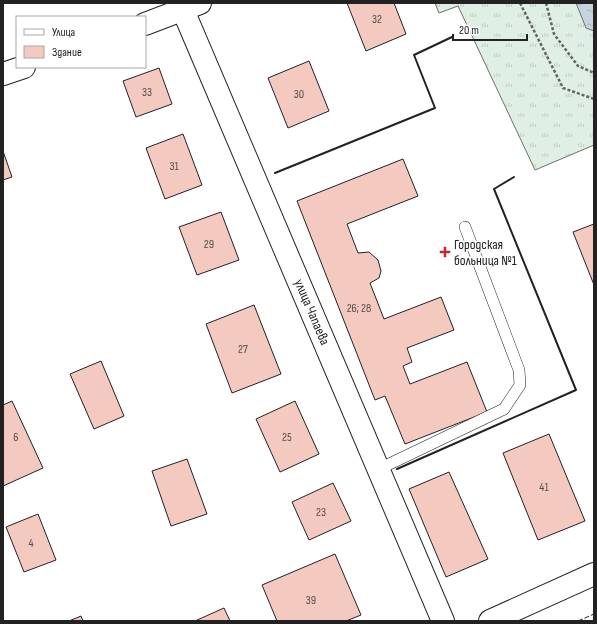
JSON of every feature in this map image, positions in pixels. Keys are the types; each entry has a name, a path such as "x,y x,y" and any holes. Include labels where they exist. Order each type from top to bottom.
{"street":[{"path":"146,24 188,5"},
{"name":"улица Чапаева","path":"188,5 443,621"},
{"path":"3,74 21,68"},
{"path":"490,621 594,574"}],"lane":[{"path":"379,469 504,409 520,385 519,370 465,228"}],"path":[{"path":"520,3 563,88 594,99"},
{"path":"546,3 554,34 578,66 594,73"}],"green space":[{"path":"435,3 594,3 594,145 535,170 458,6 439,13"}],"water":[{"path":"576,3 594,3 594,31 586,28"}],"building":[{"path":"347,3 394,3 406,34 366,51"},
{"path":"309,61 329,111 288,128 268,78"},
{"path":"159,68 172,104 136,117 123,81"},
{"path":"183,134 202,185 165,199 146,148"},
{"path":"3,151 12,177 3,180"},
{"path":"403,159 418,196 347,224 358,253 369,252 378,260 381,271 379,278 370,283 384,319 441,297 454,330 407,348 412,362 403,366 410,384 467,362 487,412 405,444 385,396 375,400 297,201"},
{"path":"221,212 239,260 197,275 179,227"},
{"path":"594,224 594,285 573,232"},
{"path":"254,305 281,374 232,393 206,324"},
{"path":"101,361 124,416 94,429 70,374"},
{"path":"12,401 43,468 3,486 3,405"},
{"path":"295,401 319,454 280,472 256,419"},
{"path":"549,434 585,521 538,540 503,453"},
{"path":"187,459 207,514 171,526 152,471"},
{"path":"449,472 488,559 446,577 409,489"},
{"path":"333,483 351,521 309,540 292,502"},
{"path":"38,514 56,560 24,572 6,527"},
{"path":"335,554 361,615 346,621 277,621 262,585"},
{"path":"224,608 230,621 195,621"},
{"path":"81,616 83,621 69,621"}],"fence":[{"path":"578,621 594,614"}],"wall":[{"path":"275,173 435,108 414,55 452,37"},
{"path":"397,469 576,390 494,189 514,177"}],"place":[{"name":"Городская больница №1","path":"445,252"}]}
